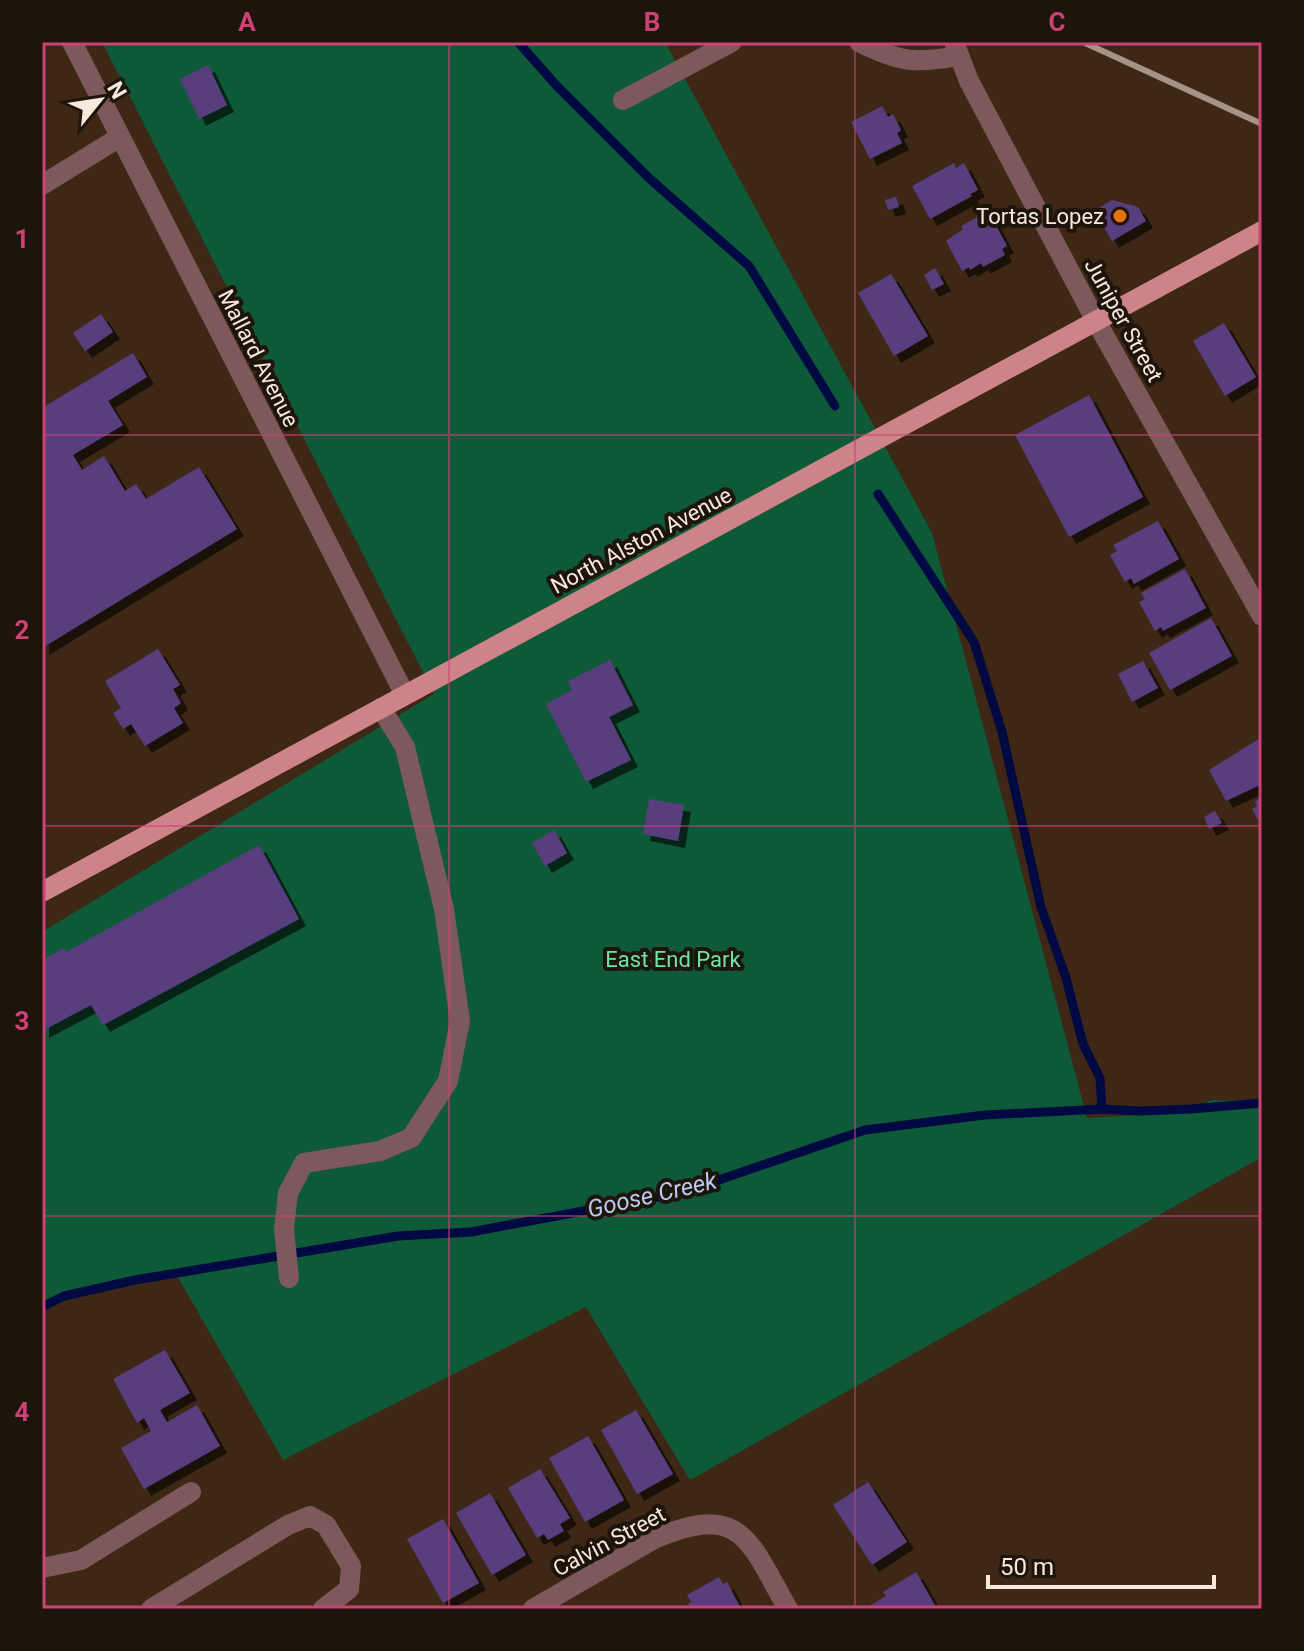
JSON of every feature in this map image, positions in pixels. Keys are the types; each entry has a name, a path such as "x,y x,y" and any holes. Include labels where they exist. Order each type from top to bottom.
{"main road":[{"name":"North Alston Avenue","path":"42,892 1262,231"}],"street":[{"name":"Mallard Avenue","path":"72,42 405,695"},
{"path":"859,42 887,56 923,63 956,49"},
{"path":"623,100 728,44"},
{"name":"Juniper Street","path":"956,49 1096,321 1262,616"},
{"path":"42,185 120,137"},
{"path":"289,1278 284,1229 288,1193 304,1163 380,1151 411,1138 448,1081 460,1021 444,909 405,747 381,708"},
{"path":"42,1568 81,1560 191,1492"},
{"path":"151,1609 288,1525 310,1516 326,1525 351,1566 349,1589 323,1609"},
{"name":"Calvin Street","path":"533,1609 654,1539 675,1530 711,1522 736,1530 752,1547 788,1609"}],"green space":[{"name":"East End Park","path":"102,42 665,42 932,533 1087,1118 1190,1112 1211,1100 1262,1101 1262,1157 690,1480 586,1307 283,1460 176,1274 91,1289 42,1307 42,932 434,694"}],"building":[{"path":"208,65 227,105 199,119 180,79"},
{"path":"882,106 888,117 893,114 901,130 897,133 902,143 870,159 851,122"},
{"path":"954,163 956,168 964,163 978,190 930,219 912,186"},
{"path":"896,197 899,207 888,210 885,200"},
{"name":"Tortas Lopez","path":"1112,200 1138,207 1146,221 1112,241 1094,211"},
{"path":"983,214 985,219 991,216 1007,246 1002,249 1005,255 983,267 981,263 962,271 946,241 963,229 961,226"},
{"path":"935,268 944,284 932,290 924,275"},
{"path":"891,274 928,336 894,356 858,293"},
{"path":"101,314 113,332 85,351 73,333"},
{"path":"1224,323 1256,377 1225,396 1193,341"},
{"path":"133,353 147,377 108,401 123,425 73,455 82,470 104,456 125,491 136,484 146,499 199,467 237,529 42,648 42,408"},
{"path":"1089,395 1143,497 1069,537 1015,435"},
{"path":"1158,521 1179,559 1134,584 1131,578 1125,582 1110,555 1117,551 1113,545"},
{"path":"1185,569 1206,608 1163,631 1161,627 1155,631 1139,602 1145,599 1141,593"},
{"path":"1211,618 1232,656 1170,690 1149,653"},
{"path":"158,649 180,685 173,689 181,703 174,708 183,723 145,746 131,724 123,729 113,713 121,708 105,681"},
{"path":"610,660 633,705 609,717 631,760 586,782 546,704 572,690 568,681"},
{"path":"1143,661 1158,688 1132,702 1118,674"},
{"path":"1262,737 1262,784 1226,801 1209,770"},
{"path":"1262,797 1262,827 1252,809 1257,806 1255,801"},
{"path":"649,799 684,805 678,841 643,834"},
{"path":"1215,811 1222,823 1209,829 1204,817"},
{"path":"554,830 567,853 545,866 532,843"},
{"path":"259,845 299,919 103,1025 91,1005 42,1031 42,960 64,948 66,952"},
{"path":"165,1350 190,1393 160,1410 167,1422 197,1405 220,1446 144,1489 121,1448 151,1431 144,1418 137,1423 113,1379"},
{"path":"636,1410 673,1474 637,1494 601,1430"},
{"path":"588,1436 624,1500 585,1522 549,1458"},
{"path":"540,1469 570,1518 560,1524 564,1531 548,1540 544,1534 537,1538 508,1488"},
{"path":"868,1482 907,1542 872,1565 833,1505"},
{"path":"490,1493 526,1555 492,1575 456,1513"},
{"path":"443,1519 479,1583 443,1603 407,1539"},
{"path":"916,1572 936,1607 864,1609 886,1596 883,1592"},
{"path":"719,1577 723,1584 727,1582 741,1609 690,1609 688,1604 691,1602 687,1595"}],"waterway":[{"path":"518,42 556,85 650,179 749,266 835,406"},
{"path":"878,494 974,642 1002,732 1041,907 1066,978 1083,1044 1100,1078 1102,1109"},
{"name":"Goose Creek","path":"42,1307 64,1296 135,1280 398,1236 471,1232 684,1192 865,1130 985,1115 1102,1109 1191,1109 1262,1103"}],"railway":[{"path":"1083,42 1262,124"}],"place":[{"name":"Tortas Lopez","path":"1120,216"}]}
